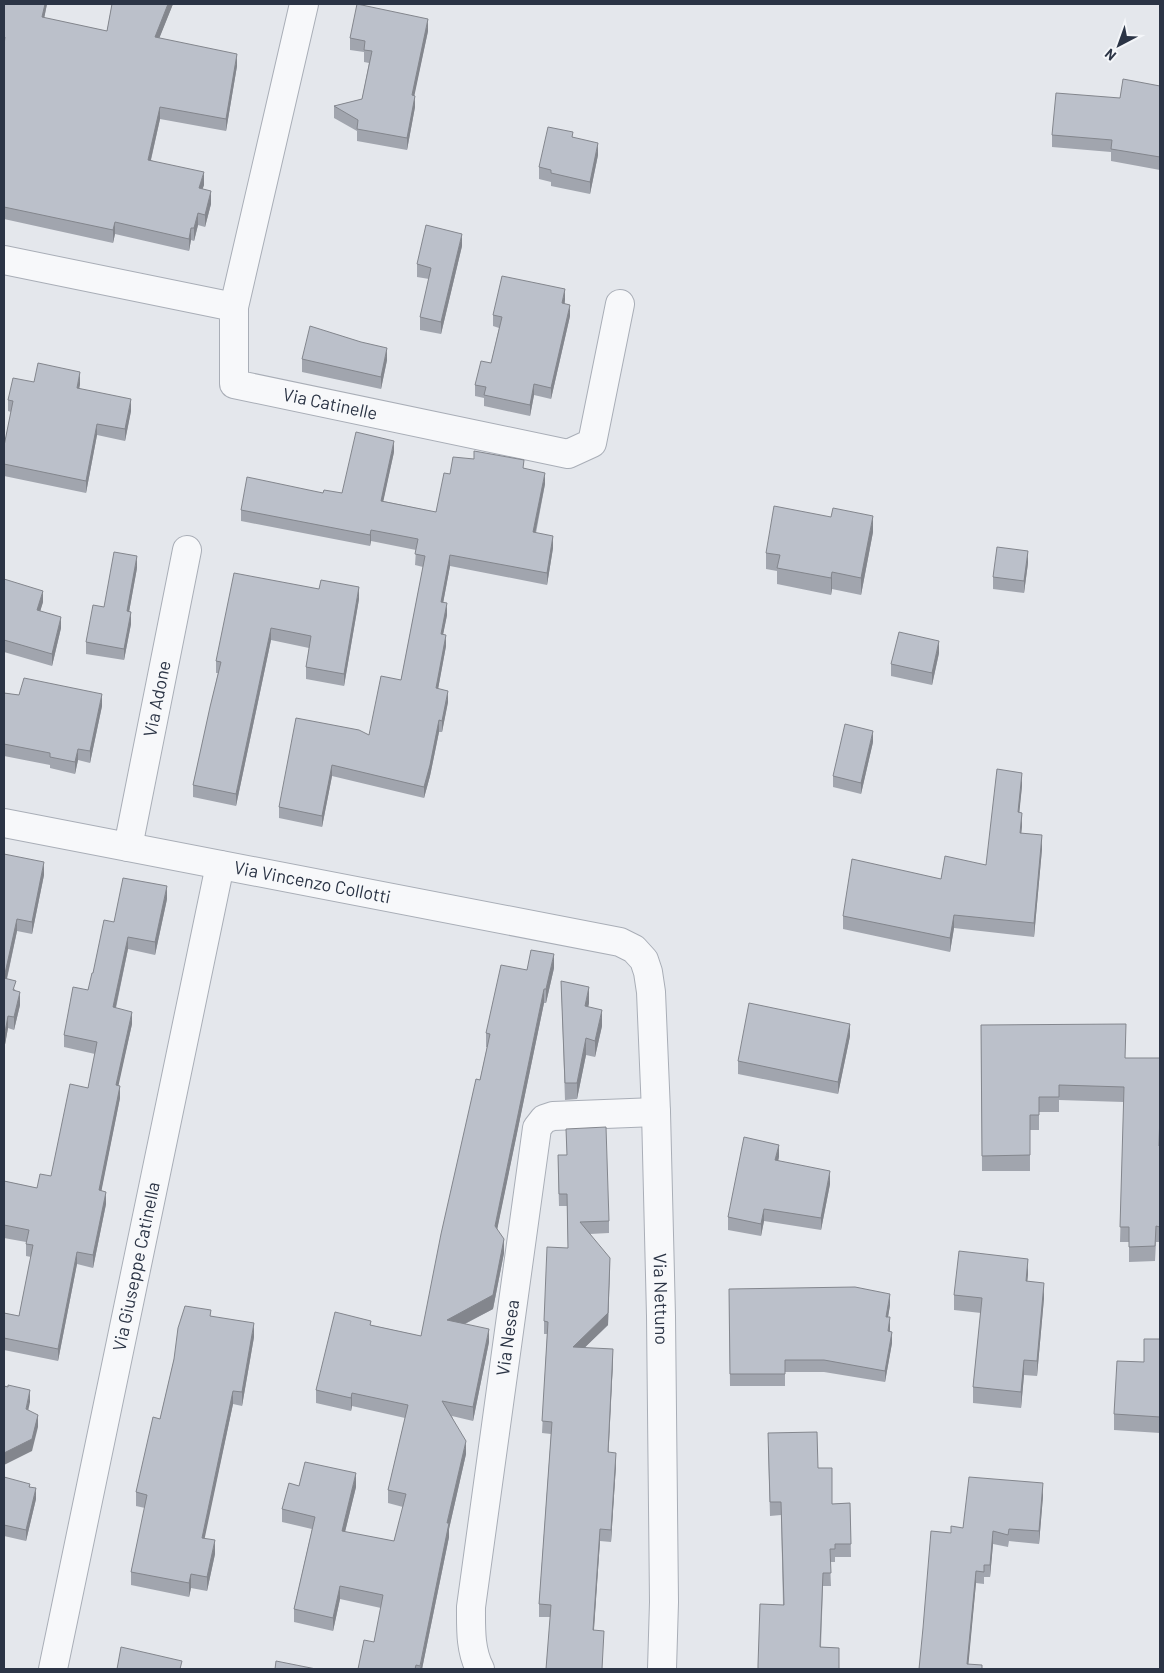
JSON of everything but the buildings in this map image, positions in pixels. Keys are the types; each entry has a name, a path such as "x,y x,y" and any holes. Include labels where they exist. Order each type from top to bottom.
{"street":[{"path":"4,260 234,308 304,4"},
{"name":"Via Catinelle","path":"234,308 234,384 568,454 592,443 620,304"},
{"name":"Via Adone","path":"128,847 187,550"},
{"name":"Via Vincenzo Collotti","path":"4,823 620,942"},
{"name":"Via Giuseppe Catinella","path":"53,1669 220,865"},
{"name":"Via Nettuno","path":"620,942 634,949 644,960 651,992 656,1112 660,1306 664,1602 662,1669"},
{"name":"Via Nesea","path":"480,1669 471,1640 471,1607 537,1128 544,1119 552,1116 656,1112"}]}
